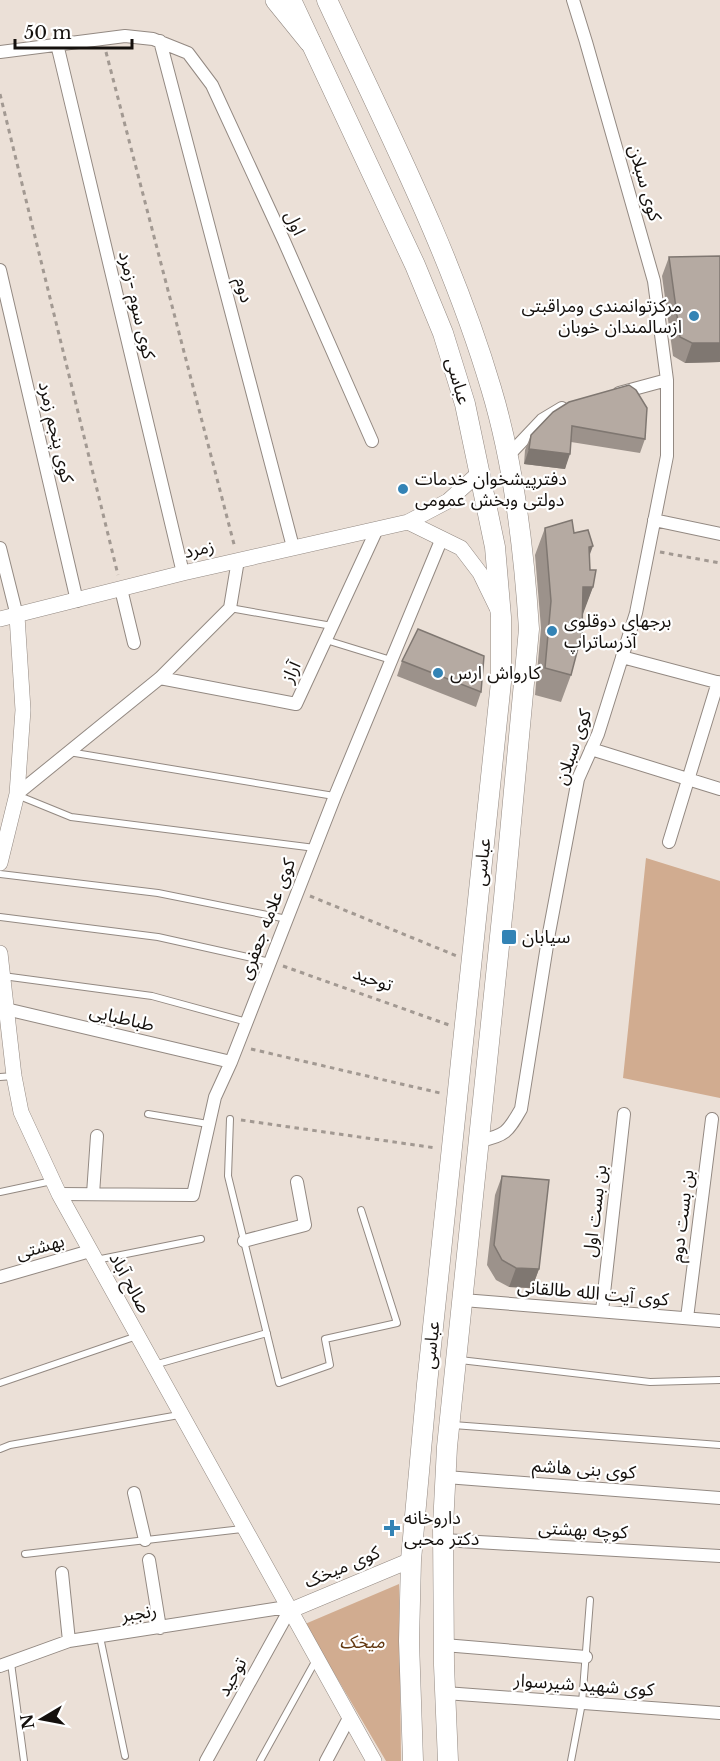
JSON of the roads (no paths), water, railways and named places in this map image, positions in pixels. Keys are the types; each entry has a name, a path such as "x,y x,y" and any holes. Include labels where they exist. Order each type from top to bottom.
{"highway":[{"path":"276,0 310,42"}],"main road":[{"name":"عباسى","path":"291,0 415,265 443,333 465,404 480,472 495,547 501,617 501,682 427,1384 411,1560 409,1641 413,1761"},
{"name":"عباسى","path":"327,0 437,237 467,314 488,378 508,456 526,585 529,629 446,1477 443,1540 448,1761"},
{"path":"478,895 504,898"},
{"path":"427,1384 453,1389"}],"street":[{"name":"کوی سبلان","path":"479,1141 500,1137 513,1123 521,1109 549,933 578,779 598,734 636,613 667,456 667,380 654,280 573,0"},
{"name":"اول","path":"0,52 125,36 153,39 188,53 212,85 372,441"},
{"name":"دوم","path":"160,41 293,547"},
{"name":"کوی سوم -زمرد","path":"57,44 183,573"},
{"name":"کوی پنجم زمرد","path":"0,270 77,601"},
{"path":"603,397 667,380"},
{"path":"508,456 542,420 570,406"},
{"name":"زمرد","path":"0,620 183,573 408,522 448,501 480,472"},
{"path":"654,520 720,534"},
{"path":"408,522 461,548 480,573 501,617"},
{"name":"آراز","path":"160,678 296,704 377,529"},
{"name":"کوی علامه جعفری","path":"56,1188 93,1194 193,1195 215,1097 441,538"},
{"path":"0,548 17,616 23,710 16,794 0,863"},
{"path":"16,794 160,678 230,608 238,560"},
{"path":"121,589 134,643"},
{"path":"622,657 719,682 669,842"},
{"path":"591,749 720,789"},
{"name":"صالح آباد","path":"0,953 7,1076 56,1188 374,1761"},
{"name":"طباطبایی","path":"3,1010 231,1062"},
{"name":"بن بست اول","path":"602,1311 624,1114"},
{"name":"بن بست دوم","path":"687,1318 712,1119"},
{"path":"93,1194 97,1136"},
{"path":"244,1241 305,1225 297,1182"},
{"name":"بهشتی","path":"0,1277 93,1255"},
{"name":"کوی آیت الله طالقانی","path":"463,1300 720,1321"},
{"name":"کوی بنی هاشم","path":"446,1477 720,1498"},
{"path":"134,1493 145,1540"},
{"name":"کوچه بهشتی","path":"443,1540 720,1556"},
{"path":"149,1560 160,1628"},
{"name":"کوی میخک","path":"288,1609 411,1560"},
{"path":"62,1573 69,1641"},
{"name":"رنجبر","path":"5,1664 69,1641 288,1609"},
{"name":"توحید","path":"207,1761 288,1609"},
{"path":"444,1645 586,1658"},
{"name":"کوی شهید شیرسوار","path":"446,1693 720,1713"},
{"path":"326,1761 349,1718"}],"lane":[{"path":"230,608 332,626"},
{"path":"326,640 391,660"},
{"path":"69,752 335,796"},
{"path":"16,794 71,817 315,848"},
{"path":"0,874 158,893 287,919"},
{"path":"0,917 158,937 270,962"},
{"path":"2,976 153,996 246,1022"},
{"path":"148,1114 208,1124"},
{"path":"230,1119 228,1176 279,1383 330,1365 325,1339 397,1323 361,1210"},
{"path":"0,1192 56,1188"},
{"path":"93,1255 201,1239"},
{"path":"153,1365 267,1333"},
{"path":"0,1383 137,1335"},
{"path":"456,1360 650,1382 720,1380"},
{"path":"0,1449 10,1445 181,1414"},
{"path":"450,1425 720,1445"},
{"path":"25,1554 244,1528"},
{"path":"571,1761 582,1703 590,1600"},
{"path":"100,1637 125,1756"},
{"path":"260,1761 316,1659"},
{"path":"5,1664 24,1761"}],"place":[{"name":"مرکزتوانمندی ومراقبتی ازسالمندان خوبان","path":"694,316"},
{"name":"دفترپیشخوان خدمات دولتی وبخش عمومی","path":"403,489"},
{"name":"برجهای دوقلوی آذرساتراپ","path":"552,631"},
{"name":"کارواش ارس","path":"438,673"},
{"name":"سیابان","path":"509,937"},
{"name":"داروخانه دکتر محبی","path":"392,1528"}],"park label":[{"name":"میخک","path":"362,1642"}]}
